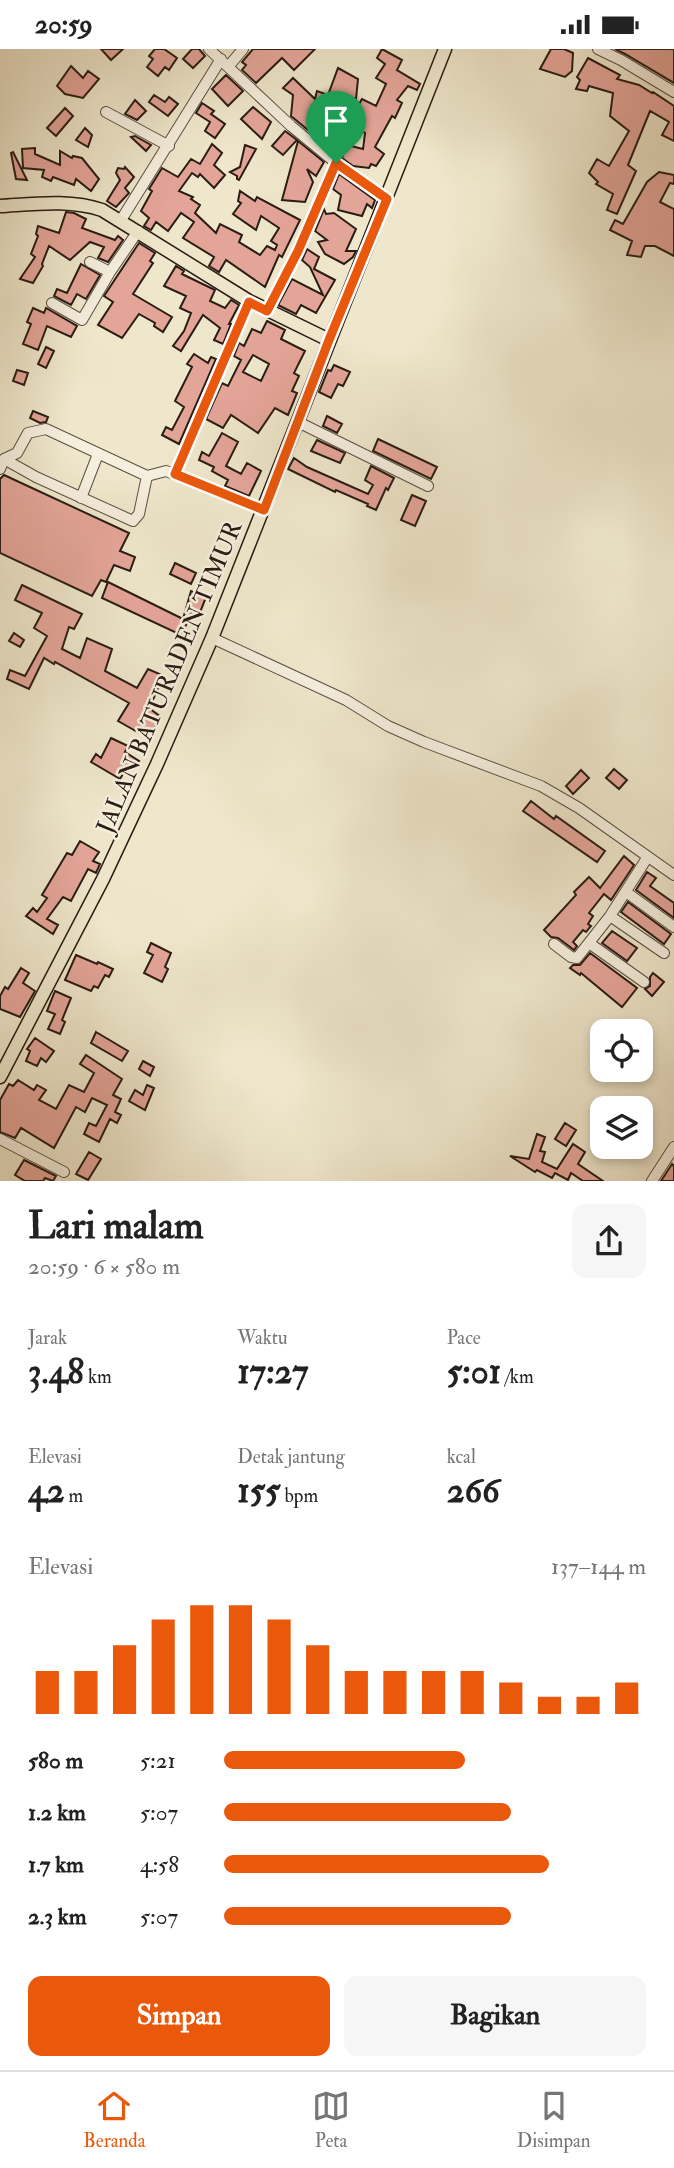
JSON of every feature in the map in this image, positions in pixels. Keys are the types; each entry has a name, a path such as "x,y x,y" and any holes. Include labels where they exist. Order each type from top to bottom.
{"main road":[{"name":"JALAN BATURADEN TIMUR","path":"0,1077 103,879 212,638 445,49"},
{"path":"0,206 88,205 102,209 249,302 329,340"}],"street":[{"path":"209,49 291,126 336,163 387,199"},
{"path":"121,220 224,63 243,49"},
{"path":"598,49 674,92"},
{"path":"106,112 169,146"},
{"path":"267,311 298,251 336,163"},
{"path":"52,303 82,320 138,231"},
{"path":"90,262 110,272"},
{"path":"175,474 249,302"},
{"path":"298,422 428,486"},
{"path":"2,464 18,453 28,433 46,429 147,476 166,471 264,510"},
{"path":"81,498 98,454"},
{"path":"2,464 133,521 139,514 147,476"},
{"path":"212,638 346,700 388,726 424,743 541,786 579,808 674,875"},
{"path":"554,944 574,959 610,916 647,858"},
{"path":"626,892 674,927"},
{"path":"610,916 664,953"},
{"path":"589,943 644,982"},
{"path":"0,1139 64,1172"},
{"path":"652,1181 674,1147"}],"building":[{"path":"101,49 123,49 111,60"},
{"path":"155,49 164,49 177,58 169,70 165,67 158,76 147,67 153,59 149,56"},
{"path":"192,49 199,49 205,56 193,68 183,59"},
{"path":"253,49 315,49 294,70 282,58 256,83 242,70 246,65 242,62"},
{"path":"382,49 402,60 397,70 420,84 417,90 408,86 397,100 402,103 395,118 392,116 375,147 384,154 376,166 353,166 342,158 347,145 363,149 365,133 354,126 357,120 351,117 362,99 376,106 386,84 376,78 385,64 377,58"},
{"path":"551,49 564,49 573,53 572,71 565,77 540,69"},
{"path":"615,49 674,49 674,83 625,54"},
{"path":"588,58 620,75 617,79 639,85 674,106 674,141 662,135 669,122 650,111 628,165 636,171 617,214 607,210 613,194 596,184 598,182 589,173 597,159 609,166 629,131 610,116 613,93 589,86 587,91 576,89 580,80 577,77"},
{"path":"71,66 83,78 88,71 99,79 83,98 65,94 57,86"},
{"path":"338,68 358,79 356,99 343,95 327,135 349,116 331,149 291,116 293,95 283,88 293,78 315,99 317,91 328,95"},
{"path":"226,75 243,91 228,106 212,89"},
{"path":"154,95 165,102 169,97 178,104 168,116 149,102"},
{"path":"135,100 146,111 137,120 125,114"},
{"path":"202,103 214,111 211,114 225,124 215,138 205,131 210,122 196,113"},
{"path":"253,107 271,122 262,139 241,119"},
{"path":"65,108 73,116 56,136 47,128"},
{"path":"85,128 92,135 88,147 76,140"},
{"path":"285,131 297,140 283,155 272,146"},
{"path":"135,136 151,145 146,151 131,137"},
{"path":"298,141 324,162 316,176 307,169 313,182 305,202 282,200"},
{"path":"212,144 222,153 214,165 225,175 214,188 200,174 198,177 192,173 179,191 193,197 191,199 200,205 195,213 216,233 220,224 242,235 239,242 260,255 267,246 275,250 277,245 271,241 279,228 261,216 256,230 233,214 241,203 238,201 240,191 255,201 257,197 300,220 282,257 279,255 265,287 226,260 219,272 209,266 214,257 183,238 194,222 181,213 168,231 156,222 151,230 144,226 149,218 141,211 152,191 149,189 162,168 178,177 191,159 200,164"},
{"path":"245,145 256,149 239,180 230,172 240,167"},
{"path":"35,148 35,154 60,165 60,151 72,158 82,158 99,179 91,191 76,179 74,185 53,177 51,181 42,177 44,170 23,168 22,149"},
{"path":"13,152 27,180 16,179"},
{"path":"125,167 134,177 125,188 129,193 116,207 107,201 120,180 116,173 118,168"},
{"path":"659,172 674,175 674,184 670,183 660,202 674,209 674,256 655,246 645,246 641,257 627,255 632,241 610,230 615,220 623,224 647,182"},
{"path":"339,174 375,200 372,208 367,204 362,216 338,210 341,195 333,189"},
{"path":"324,209 326,214 334,213 356,229 346,251 356,251 344,264 325,254 318,242 327,240 315,231"},
{"path":"66,212 86,219 82,228 115,240 118,236 123,240 108,262 98,258 104,247 90,242 70,260 49,246 43,266 33,283 20,279 35,257 31,254 38,236 38,226 59,233"},
{"path":"139,243 155,253 150,261 153,263 133,294 172,317 163,332 154,326 155,323 139,314 122,338 98,325 113,302 104,296"},
{"path":"307,249 319,257 314,269 335,280 316,313 301,305 296,314 278,305 292,279 323,295 310,267 302,260"},
{"path":"81,264 100,275 86,299 77,294 71,305 54,296 57,289 67,293"},
{"path":"176,266 184,271 182,274 215,290 210,301 225,308 231,300 239,305 223,344 214,340 220,328 203,315 181,351 173,346 184,331 191,313 180,308 186,296 164,286"},
{"path":"33,308 44,313 46,308 77,326 71,337 47,326 38,350 23,344 31,324 27,322"},
{"path":"267,321 285,330 281,339 305,351 294,373 299,376 292,391 297,393 288,415 275,408 258,433 231,415 223,428 206,419 222,383 228,386 241,360 234,356 239,343 244,346 252,329 261,333","holes":["253,355 269,364 261,381 243,372"]},
{"path":"46,347 54,351 46,368 38,364"},
{"path":"194,354 208,363 211,357 216,359 179,444 162,435 166,427 172,430 184,407 175,401 192,367 187,364"},
{"path":"334,365 350,372 343,386 338,384 331,398 319,392 328,370 331,371"},
{"path":"17,370 28,373 24,385 13,381"},
{"path":"33,411 48,417 46,422 40,423 30,418"},
{"path":"327,416 342,424 337,433 323,426"},
{"path":"222,433 238,442 226,466 241,474 247,463 261,471 249,496 225,486 228,480 212,471 214,467 199,460 202,452 209,456"},
{"path":"378,439 437,467 431,479 373,451"},
{"path":"317,440 345,453 340,463 311,451"},
{"path":"294,458 307,467 368,494 373,485 365,480 371,466 394,478 376,510 288,469"},
{"path":"4,475 129,533 120,551 135,557 130,571 114,565 106,582 101,580 92,596 0,553 0,479"},
{"path":"412,495 426,501 415,526 401,520"},
{"path":"175,563 196,573 191,584 170,574"},
{"path":"108,582 183,619 191,591 206,597 199,615 192,613 181,635 102,598"},
{"path":"22,585 82,614 74,629 69,627 62,649 80,658 87,638 112,649 105,671 137,688 148,669 164,676 149,708 161,717 148,738 118,721 129,703 55,662 54,664 44,658 29,689 7,679 10,670 25,676 47,636 34,628 42,613 15,600"},
{"path":"14,633 24,640 20,647 9,641"},
{"path":"111,738 128,746 125,752 139,761 134,767 129,764 120,779 91,762 96,754 101,758"},
{"path":"614,769 627,780 619,789 606,778"},
{"path":"581,770 589,778 573,794 566,786"},
{"path":"531,801 605,851 597,862 523,811"},
{"path":"80,841 99,852 93,861 100,864 96,873 88,869 71,901 63,897 47,919 58,925 53,934 26,916 33,908 37,912 47,898 42,895 67,853 72,855"},
{"path":"624,856 634,865 611,900 604,894 589,913 593,916 588,924 591,926 586,932 583,930 573,942 577,946 574,950 558,938 551,937 544,930 576,895 574,892 589,877 600,888"},
{"path":"647,872 656,878 650,886 674,903 674,918 636,890"},
{"path":"628,902 671,934 664,944 621,912"},
{"path":"612,931 637,948 627,961 602,943"},
{"path":"151,943 171,953 162,982 144,973 153,955 147,952"},
{"path":"590,953 637,988 622,1007 581,973 580,975 570,968 580,965"},
{"path":"76,955 113,969 109,977 105,975 98,988 94,986 91,991 65,980"},
{"path":"21,968 29,973 23,983 35,991 20,1017 0,1009 0,996 5,987 8,989"},
{"path":"653,973 664,982 652,996 645,989 650,986"},
{"path":"55,991 71,998 62,1020 65,1022 60,1034 48,1029 55,1014 47,1011"},
{"path":"96,1032 128,1051 122,1061 91,1043"},
{"path":"35,1038 54,1051 46,1062 41,1058 37,1066 26,1061 30,1051 27,1049"},
{"path":"86,1055 122,1079 113,1095 121,1099 115,1112 121,1115 117,1123 110,1119 99,1142 84,1134 89,1123 96,1126 107,1105 92,1098 85,1112 76,1107 54,1148 21,1128 15,1138 0,1132 0,1100 9,1084 13,1086 18,1080 34,1090 37,1085 46,1090 39,1100 56,1109 69,1085 84,1092 94,1073 80,1064"},
{"path":"143,1061 154,1067 150,1076 139,1069"},
{"path":"147,1085 154,1088 145,1110 129,1101 135,1090 143,1095"},
{"path":"565,1123 576,1130 566,1146 555,1139"},
{"path":"537,1134 545,1137 540,1151 545,1152 542,1162 557,1169 573,1144 585,1152 578,1164 603,1181 583,1181 571,1173 568,1180 555,1173 552,1178 537,1170 535,1172 510,1156 529,1159"},
{"path":"89,1152 101,1159 88,1180 76,1174"},
{"path":"24,1160 56,1176 53,1181 45,1178 43,1181 25,1181 15,1175"},
{"path":"672,1164 674,1181 661,1181"}],"route":[{"path":"336,163 387,199 264,510 175,474 249,302 267,311 298,251 336,163"}]}
